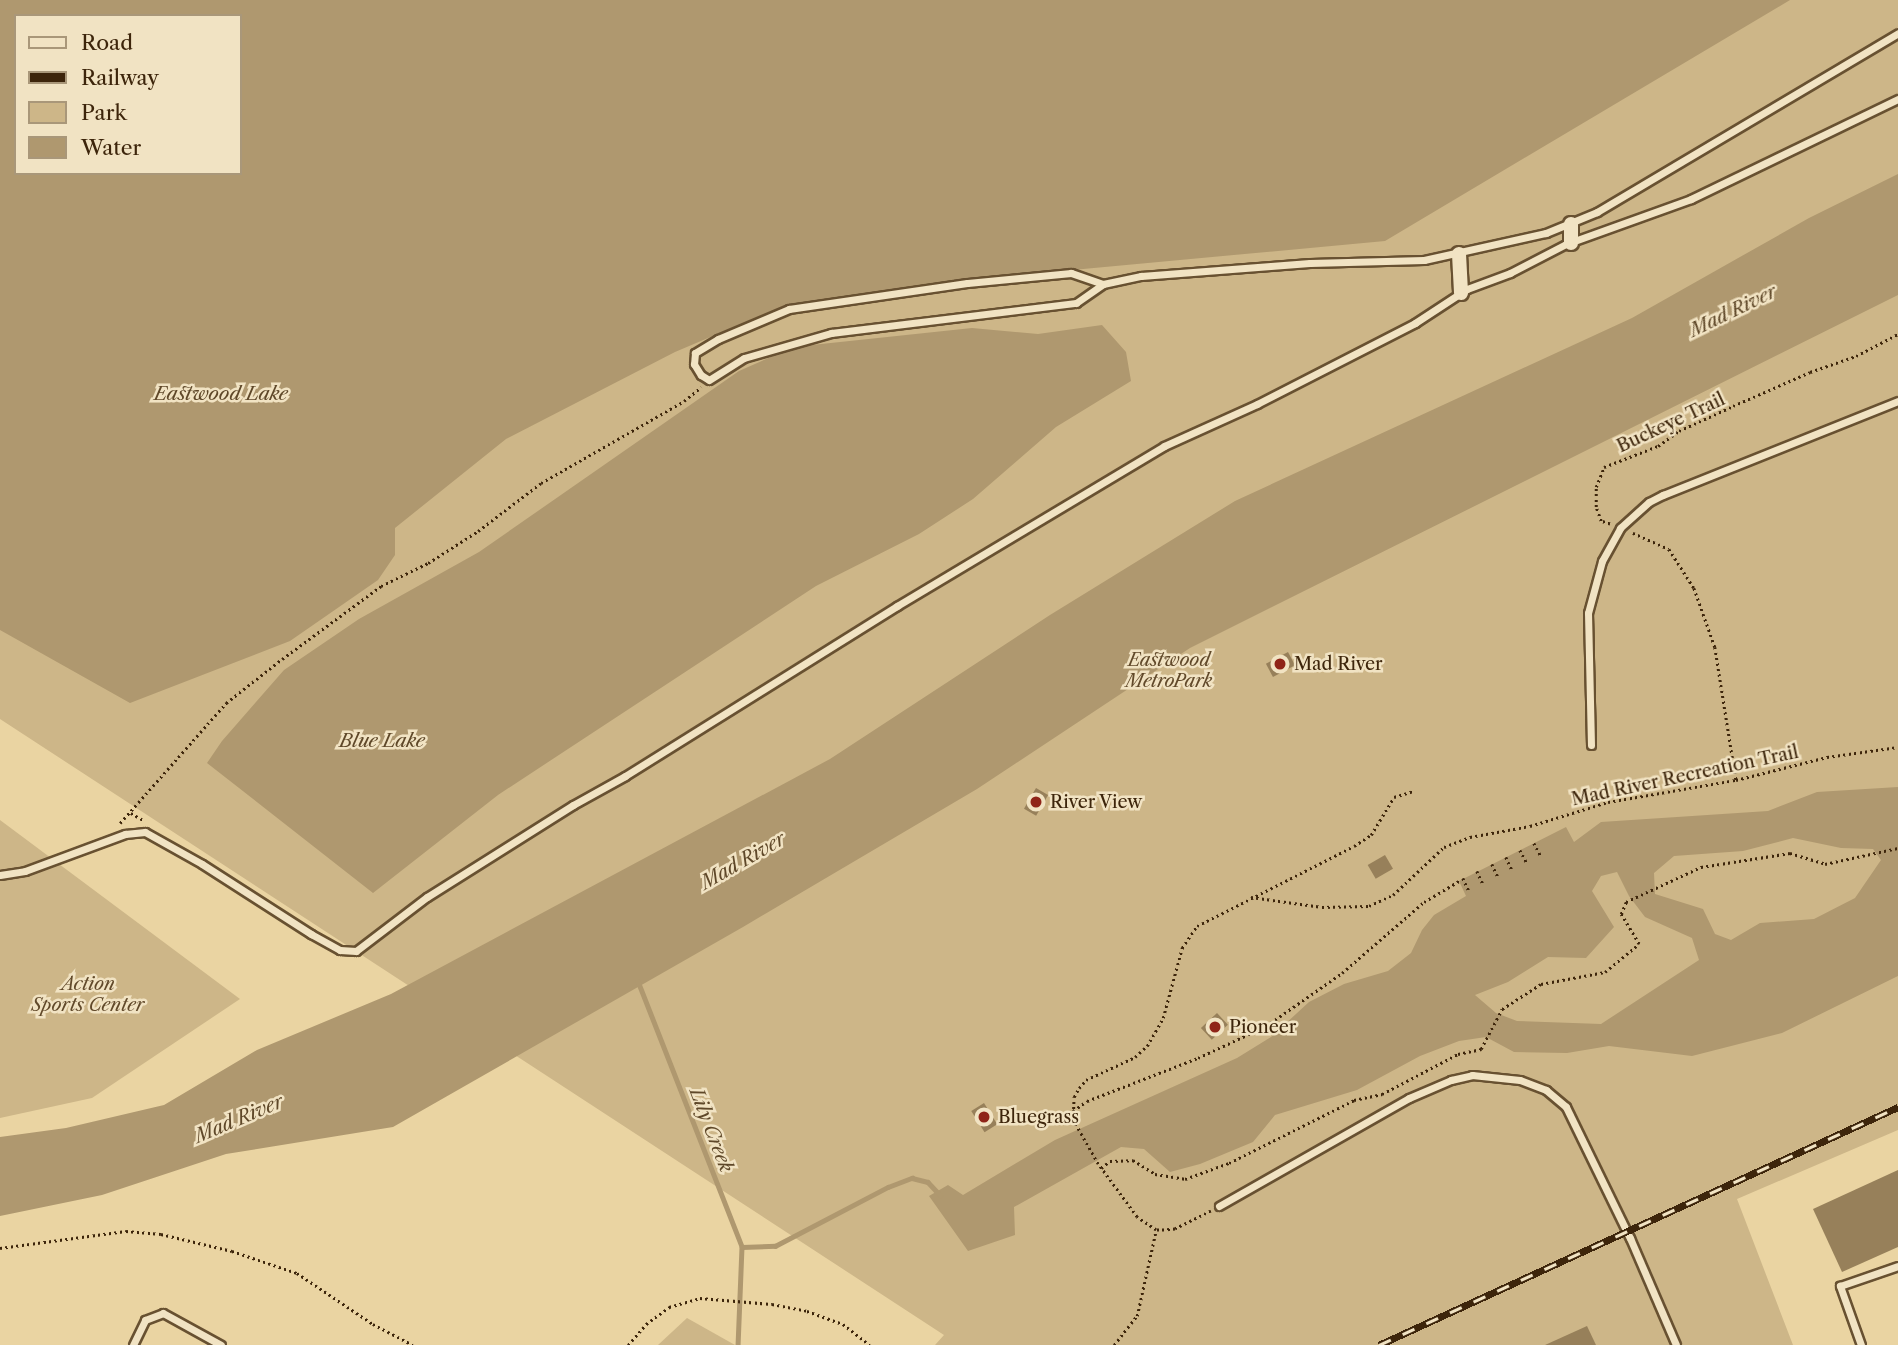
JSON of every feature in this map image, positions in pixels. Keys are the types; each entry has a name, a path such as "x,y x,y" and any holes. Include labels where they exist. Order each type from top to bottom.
{"street":[{"path":"1571,224 1571,243"},
{"path":"1459,254 1461,293"}],"lane":[{"path":"1103,284 1072,273 967,283 789,309 718,339 695,353 694,364 701,375 709,380 744,358 795,341 831,333 1076,303 1103,284 1141,276 1310,262 1424,260 1459,254 1571,224 1621,199 1898,33"},
{"path":"0,875 25,871 124,834 145,832 191,857 311,934 340,950 356,951 457,878 1164,446 1257,404 1403,329 1461,293 1571,243 1691,199 1898,99"},
{"path":"1591,745 1588,613 1602,561 1620,528 1649,502 1663,495 1898,401"},
{"path":"1219,1206 1409,1098 1451,1080 1472,1075 1520,1080 1546,1090 1566,1107 1676,1345"},
{"path":"1861,1345 1840,1286 1898,1266"},
{"path":"133,1345 145,1320 163,1313 220,1345"}],"path":[{"name":"Buckeye Trail","path":"1736,780 1715,647 1694,588 1669,549 1601,520 1596,507 1596,486 1604,467 1658,446 1679,431 1810,372 1856,356 1898,334"},
{"path":"118,825 226,703 282,659 381,586 428,563 478,531 541,483 684,401 709,380"},
{"name":"Mad River Recreation Trail","path":"1251,897 1322,907 1369,906 1393,895 1444,847 1471,837 1530,826 1608,802 1736,780 1826,757 1898,747"},
{"path":"1219,1206 1175,1229 1156,1230 1137,1217 1099,1166 1073,1120 1074,1097 1086,1080 1135,1057 1156,1033 1163,1018 1182,948 1197,926 1330,859 1371,835 1394,797 1414,791"},
{"path":"131,813 154,827"},
{"path":"1534,843 1541,856"},
{"path":"1099,1166 1110,1161 1133,1160 1155,1174 1185,1180 1229,1163 1353,1100 1382,1094 1458,1054 1481,1049 1487,1043 1502,1009 1541,984 1605,972 1639,944 1621,914 1626,902 1702,867 1790,853 1825,864 1898,848"},
{"path":"1520,850 1527,863"},
{"path":"1506,857 1512,870"},
{"path":"1492,864 1498,877"},
{"path":"1477,871 1483,884"},
{"path":"1073,1111 1087,1101 1198,1058 1266,1026 1342,973 1424,902 1461,880 1469,891"},
{"path":"1114,1345 1137,1317 1156,1230"},
{"path":"0,1248 126,1231 161,1234 232,1251 296,1273 373,1324 413,1345"},
{"path":"628,1345 646,1324 669,1307 700,1298 772,1304 807,1311 843,1324 870,1345"}],"green space":[{"name":"Eastwood MetroPark","path":"0,0 1898,0 1898,1130 1737,1199 1793,1345 935,1345 944,1335 0,719"},
{"name":"Action Sports Center","path":"0,820 240,999 92,1098 0,1118"},
{"path":"687,1318 735,1345 658,1345"}],"water":[{"name":"Eastwood Lake","path":"0,0 1790,0 1385,241 931,283 786,305 675,352 506,439 395,528 395,555 378,580 290,641 130,703 0,630"},
{"path":"1898,174 1898,295 1190,648 977,789 743,927 393,1127 226,1154 102,1195 0,1216 0,1137 66,1128 164,1105 257,1050 391,994 830,759 1050,615 1235,501 1632,318 1809,218"},
{"name":"Blue Lake","path":"1102,325 1126,352 1131,381 1056,427 973,499 919,534 816,586 498,795 373,893 207,763 222,741 284,670 359,619 479,552 739,371 793,347 972,328 1038,334"},
{"path":"1898,787 1898,976 1782,1033 1692,1056 1609,1046 1567,1053 1514,1052 1486,1037 1459,1041 1420,1056 1357,1090 1275,1115 1253,1142 1200,1164 1170,1172 1144,1149 1121,1147 1014,1207 1015,1235 968,1251 929,1196 948,1185 963,1195 1055,1140 1237,1058 1271,1037 1309,1002 1344,984 1388,971 1411,953 1422,930 1434,915 1466,896 1459,881 1566,827 1574,842 1601,822 1768,811 1817,792","holes":["1793,838 1841,848 1873,849 1881,860 1855,898 1814,919 1760,923 1731,940 1715,934 1703,909 1655,894 1654,873 1674,856 1743,851","1617,872 1629,896 1645,917 1692,938 1699,960 1601,1024 1517,1021 1496,1013 1475,995 1508,982 1548,957 1586,958 1614,927 1592,891 1601,876"]}],"building":[{"name":"Mad River","path":"1288,652 1295,665 1273,677 1266,664"},
{"name":"River View","path":"1036,788 1048,795 1036,816 1024,809"},
{"path":"1385,855 1393,869 1376,879 1368,865"},
{"name":"Pioneer","path":"1217,1013 1228,1025 1212,1040 1201,1028"},
{"name":"Bluegrass","path":"984,1103 997,1124 985,1132 971,1111"},
{"path":"1898,1170 1898,1247 1842,1272 1813,1209"},
{"path":"1587,1326 1596,1345 1545,1345"}],"waterway":[{"name":"Lily Creek","path":"638,981 742,1247 738,1345"},
{"path":"742,1247 775,1246 888,1187 912,1178 928,1182 940,1195"}],"railway":[{"path":"1379,1345 1898,1107"}],"place":[{"name":"Mad River","path":"1280,664"},
{"name":"River View","path":"1036,802"},
{"name":"Pioneer","path":"1215,1027"},
{"name":"Bluegrass","path":"984,1117"}]}
